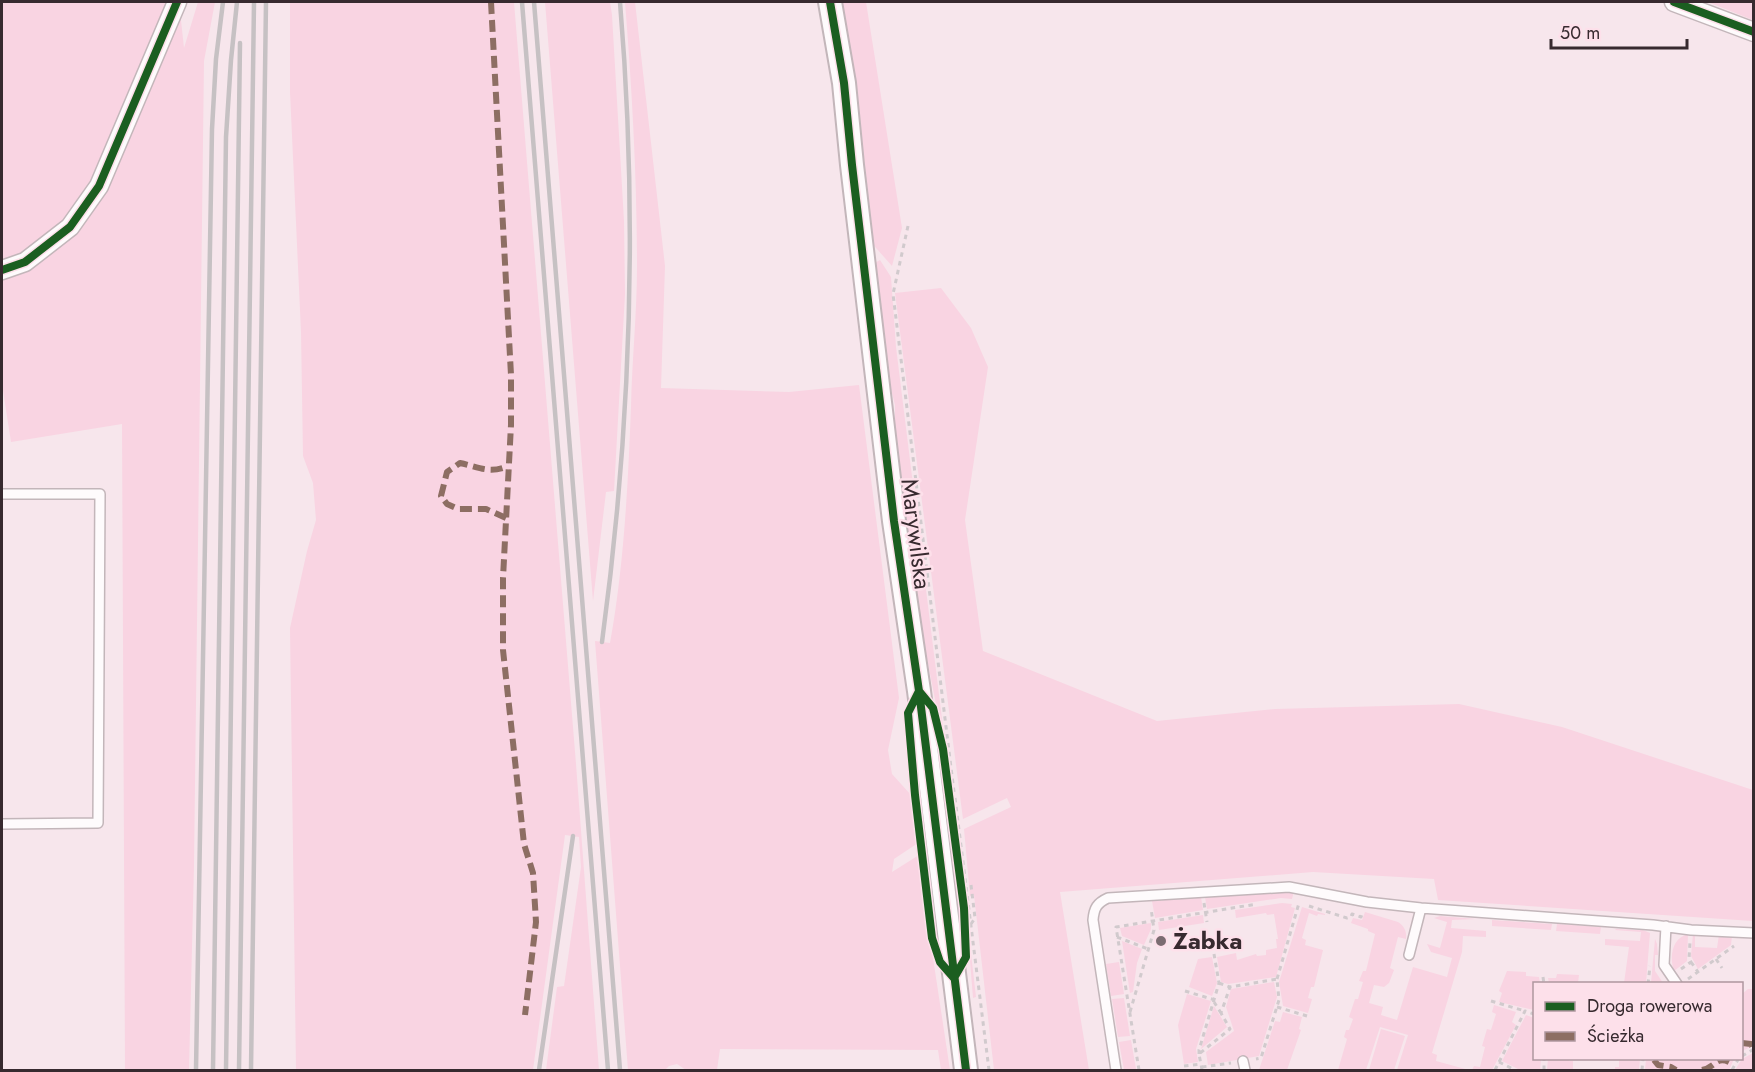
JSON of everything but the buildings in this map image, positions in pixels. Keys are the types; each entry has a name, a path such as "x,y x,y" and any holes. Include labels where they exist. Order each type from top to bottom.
{"street":[{"path":"2,270 25,262 70,226 99,186 177,2"},
{"name":"Marywilska","path":"830,2 844,83 892,510 944,792 958,899 954,978 966,1071"},
{"path":"1674,2 1754,32"}],"lane":[{"path":"2,494 100,494 98,823 2,824"},
{"path":"1116,1071 1093,920 1094,910 1099,902 1108,898 1289,887 1367,902 1421,908 1754,933"},
{"path":"1409,955 1421,908"},
{"path":"1666,926 1664,965 1676,982"}],"path":[{"path":"908,226 893,294 926,548 944,792 966,957 954,978"},
{"path":"936,718 943,750 944,792"},
{"path":"971,885 975,918 971,924"},
{"path":"1130,1013 1154,930 1149,896"},
{"path":"958,899 971,924 989,1071"},
{"path":"1184,1066 1244,1066 1261,1058 1280,1000 1277,979 1299,903 1294,902"},
{"path":"1139,1071 1116,927 1260,903"},
{"path":"1691,930 1689,959 1698,972"},
{"path":"1117,937 1148,949"},
{"path":"1691,962 1678,971 1686,981 1732,946 1743,947"},
{"path":"1202,1067 1199,1050 1219,983 1214,954"},
{"path":"1716,959 1722,968"},
{"path":"1543,977 1544,982"},
{"path":"1219,983 1230,987 1277,979"},
{"path":"1221,1013 1230,987"},
{"path":"1185,991 1214,1001 1230,1029 1200,1054"},
{"path":"1491,1001 1533,1014"},
{"path":"1277,1007 1307,1016"},
{"path":"1495,1071 1525,1011"},
{"path":"1499,1062 1515,1071"}],"shaded area":[{"path":"2,2 179,2 184,48 198,2 215,2 204,61 194,865 189,1070 125,1070 122,424 11,442 2,384"},
{"path":"290,2 514,2 599,1070 546,1070 557,987 564,986 581,867 579,837 565,835 533,1070 296,1070 290,628 316,520 313,483 303,456 301,332 290,92"},
{"path":"545,2 610,2 612,15 624,221 625,294 614,491 606,492 593,601"},
{"path":"625,2 635,2 665,266 661,388 789,392 859,385 899,698 888,750 892,774 911,795 918,843 894,859 892,872 919,855 950,1070 941,1070 938,1050 720,1049 717,1070 686,1070 677,1064 665,1070 628,1070 595,641 610,643 619,585 627,496 637,233 632,101"},
{"path":"840,2 866,2 902,228 892,266 869,240"},
{"path":"1708,2 1753,2 1753,20"},
{"path":"880,260 891,277 896,347 944,735 942,735 913,587 895,437 895,405 884,361 873,264"},
{"path":"941,288 971,328 988,367 965,520 983,651 1157,721 1275,709 1459,704 1562,727 1753,790 1753,921 1438,900 1434,879 1313,872 1060,892 1089,1070 994,1070 974,895 970,896 964,829 1011,807 1007,798 963,819 895,293"},
{"path":"1289,889 1294,891 1292,899 1281,898 1207,909 1205,897"},
{"path":"1201,897 1203,910 1155,918 1152,901"},
{"path":"1282,903 1292,904 1291,907 1295,908 1276,977 1228,984 1221,982 1217,957 1236,953 1237,960 1256,954 1257,956 1266,955 1266,950 1277,948 1274,914 1267,915 1266,913 1236,918 1235,910"},
{"path":"1302,907 1325,914 1317,916 1309,913 1302,938 1306,940 1305,945 1323,950 1314,987 1311,987 1308,998 1312,999 1308,1013 1283,1006 1279,982"},
{"path":"1365,912 1398,922 1405,931 1406,939 1398,937 1390,968 1394,970 1389,983 1384,987 1374,985 1369,1003 1383,1007 1381,1015 1397,1020 1413,967 1447,977 1452,958 1431,952 1427,944 1440,948 1447,922 1434,918 1440,916 1476,919 1452,920 1451,928 1486,931 1486,937 1463,936 1462,952 1432,1053 1437,1055 1436,1061 1469,1070 1397,1070 1408,1035 1380,1027 1366,1070 1338,1070 1347,1039 1344,1037 1346,1030 1349,1030 1353,1019 1349,1017 1355,999 1358,999 1363,982 1359,981 1363,971 1366,971 1375,934 1351,923 1353,918 1362,920"},
{"path":"1203,915 1204,923 1159,930 1158,922"},
{"path":"1492,920 1552,924 1551,930 1492,926"},
{"path":"1151,923 1151,929 1144,945 1122,936 1120,928"},
{"path":"1557,924 1601,927 1600,934 1556,931"},
{"path":"1615,930 1643,930 1650,933 1646,982 1624,982 1629,947 1605,945 1605,939 1640,941 1641,932"},
{"path":"1688,934 1687,961 1674,971 1673,949 1678,939"},
{"path":"1693,934 1695,934 1695,947 1717,948 1719,935 1732,936 1731,945 1698,969 1691,956"},
{"path":"968,936 976,997 973,998"},
{"path":"1655,939 1658,955 1655,955 1655,971 1662,982 1651,982"},
{"path":"1122,941 1142,949 1137,963 1133,992 1130,993"},
{"path":"1212,957 1217,983 1212,996 1189,987 1198,959"},
{"path":"1119,962 1124,994 1111,996 1106,964"},
{"path":"1507,971 1526,972 1526,976 1539,977 1540,982 1533,982 1533,1010 1499,1002 1502,993 1499,991"},
{"path":"1557,974 1579,975 1578,982 1549,982 1548,978 1556,978"},
{"path":"1274,982 1277,997 1259,1056 1208,1065 1206,1052 1234,1031 1226,1007 1231,989"},
{"path":"1748,989 1753,989 1753,1046 1743,1051 1743,993"},
{"path":"1187,994 1211,1001 1196,1049 1198,1062 1184,1064 1178,1025"},
{"path":"1124,998 1130,1036 1118,1037 1112,999"},
{"path":"1494,1005 1516,1012 1512,1022 1516,1025 1492,1070 1472,1070 1474,1066 1480,1067 1485,1047 1482,1046 1487,1029 1491,1030 1496,1014 1492,1012"},
{"path":"1214,1006 1227,1027 1201,1049"},
{"path":"1283,1012 1302,1017 1299,1029 1301,1030 1287,1070 1259,1070 1275,1021 1280,1022"},
{"path":"1526,1015 1533,1018 1533,1060 1541,1060 1540,1070 1520,1070 1502,1061"},
{"path":"1381,1029 1405,1036 1394,1070 1369,1070"},
{"path":"1131,1040 1136,1069 1124,1070 1119,1042"},
{"path":"1753,1053 1753,1070 1735,1070 1743,1058"},
{"path":"1548,1060 1573,1061 1573,1070 1547,1070"},
{"path":"1619,1060 1640,1060 1639,1070 1615,1070 1615,1067 1619,1067"},
{"path":"1646,1060 1734,1060 1729,1070 1645,1070"}],"railway":[{"path":"196,1070 212,129 216,59 223,2"},
{"path":"213,1070 226,137 237,2"},
{"path":"239,1070 254,2"},
{"path":"251,1070 266,2"},
{"path":"522,2 608,1070"},
{"path":"534,2 620,1070"},
{"path":"602,642 620,482 629,322 629,162 620,2"},
{"path":"226,1070 240,43"},
{"path":"539,1070 573,836"}],"marked path":[{"path":"491,2 511,375 511,425 503,578 503,650 524,844 533,873 536,922 525,1015"},
{"path":"506,518 486,509 458,509 447,504 441,496 447,472 460,463 489,470 508,466"},
{"path":"1743,1043 1751,1044 1753,1049"},
{"path":"1654,1060 1658,1065 1676,1070"},
{"path":"1702,1070 1724,1060 1734,1065"}],"cycle path":[{"path":"2,270 25,262 70,227 99,186 177,2"},
{"path":"830,2 844,83 894,521 919,691 966,1070"},
{"path":"1674,2 1754,32"},
{"path":"919,691 933,708 943,749 964,908 966,957 954,978 940,962 932,938 908,713 919,691"}],"place":[{"name":"Żabka","path":"1161,941"}]}
